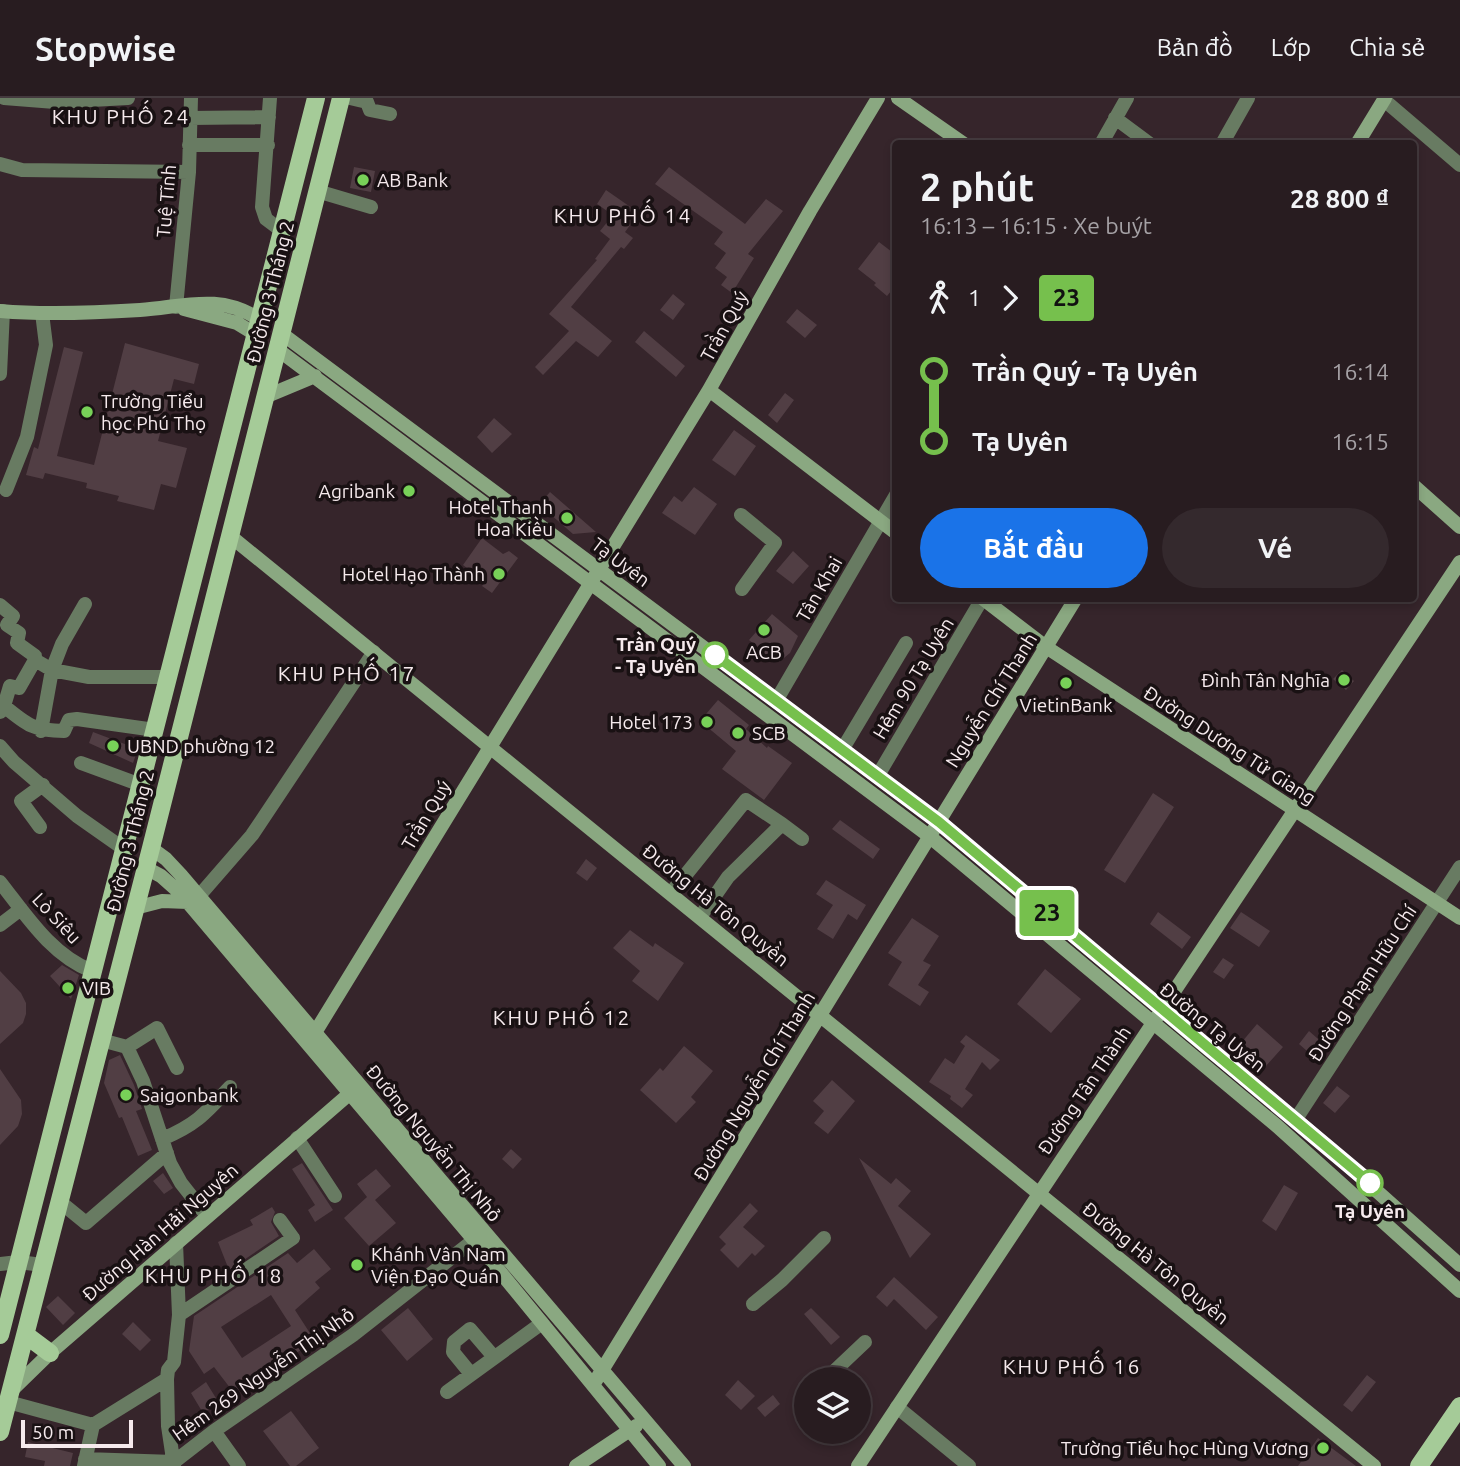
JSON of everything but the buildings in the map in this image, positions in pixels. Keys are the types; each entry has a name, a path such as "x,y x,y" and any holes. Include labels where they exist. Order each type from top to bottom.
{"main road":[{"name":"Đường 3 Tháng 2","path":"0,1335 316,98"},
{"name":"Đường 3 Tháng 2","path":"0,1432 229,535 267,396 341,98"},
{"name":"Trần Quý","path":"312,1038 709,390 810,211 878,98"},
{"path":"898,98 958,140"},
{"path":"1359,140 1384,99"},
{"path":"1,311 42,313 176,307 193,303 224,304 241,309 257,327 279,341"},
{"name":"Tạ Uyên","path":"279,341 293,359 315,376 929,836"},
{"name":"Tạ Uyên","path":"279,341 599,569 939,822"},
{"path":"267,396 315,376"},
{"path":"709,390 892,530"},
{"path":"1417,489 1460,527"},
{"path":"206,528 229,535"},
{"name":"Đường Hà Tôn Quyền","path":"229,535 1374,1466"},
{"name":"Đường Tân Thành","path":"858,1466 1460,562"},
{"name":"Đường Dương Tử Giang","path":"986,602 1046,648 1460,918"},
{"name":"Nguyễn Chí Thanh","path":"939,822 1074,602"},
{"path":"768,715 776,701"},
{"name":"Đường Nguyễn Chí Thanh","path":"593,1385 939,822"},
{"name":"Đường Tạ Uyên","path":"939,822 1460,1291"},
{"name":"Đường Tạ Uyên","path":"929,836 1157,1016 1296,1119 1460,1265"},
{"path":"124,851 151,848"},
{"name":"Đường Nguyễn Thị Nhỏ","path":"151,848 166,859 194,899 355,1089 684,1466"},
{"path":"124,851 146,868"},
{"name":"Đường Nguyễn Thị Nhỏ","path":"146,868 194,899"},
{"path":"135,908 162,901 194,899"},
{"name":"Đường Nguyễn Thị Nhỏ","path":"355,1089 474,1240 630,1430"},
{"name":"Đường Hàn Hải Nguyên","path":"7,1399 50,1353 355,1089"},
{"path":"1287,1134 1296,1119"},
{"path":"26,1335 50,1353"},
{"path":"1419,1466 1460,1406"},
{"path":"576,1466 645,1420"},
{"path":"630,1430 659,1466"}],"street":[{"path":"4,98 55,102 128,98"},
{"name":"Tuệ Tĩnh","path":"176,307 189,172 191,98"},
{"path":"270,98 262,207 266,219 282,231"},
{"path":"350,98 366,102 370,110 390,114"},
{"path":"1103,140 1127,98"},
{"path":"1224,140 1248,98"},
{"path":"1384,99 1460,165"},
{"path":"190,118 269,117"},
{"path":"1115,118 1145,140"},
{"path":"189,145 268,145"},
{"path":"0,164 22,170 189,172"},
{"path":"317,191 371,207"},
{"path":"0,374 1,311"},
{"path":"6,490 27,438 46,345 42,313"},
{"name":"Tân Khai","path":"776,701 892,502"},
{"path":"741,515 775,543 742,589"},
{"name":"Hẻm 90 Tạ Uyên","path":"877,777 980,602"},
{"path":"41,731 44,665 62,644 85,604"},
{"path":"0,605 13,616 2,629 19,633 17,643 44,665 89,677 168,677"},
{"path":"842,750 906,643"},
{"path":"34,645 52,656 19,688 10,686 2,709 41,731 64,731 69,720 77,719 155,730"},
{"path":"194,899 253,835 374,652"},
{"path":"0,747 93,829 124,851"},
{"path":"81,763 141,785"},
{"path":"40,827 21,801 43,785"},
{"path":"671,893 746,800 802,839"},
{"path":"700,917 728,877 782,824"},
{"name":"Đường Phạm Hữu Chí","path":"1296,1119 1460,867"},
{"name":"Lò Siêu","path":"0,882 56,950 77,965 92,971"},
{"path":"0,925 21,909"},
{"path":"101,1040 127,1047 157,1028 177,1068"},
{"path":"127,1047 143,1081 181,1184 207,1216"},
{"path":"59,1201 86,1223 165,1146 202,1118 230,1087"},
{"path":"298,1138 335,1196"},
{"path":"179,1315 292,1238 280,1220"},
{"path":"753,1304 782,1280 824,1238"},
{"name":"Hẻm 269 Nguyễn Thị Nhỏ","path":"174,1464 214,1431 353,1335 474,1240"},
{"path":"167,1379 93,1425 84,1462 174,1464 168,1426 167,1379 168,1370 174,1362 179,1315 176,1243"},
{"path":"0,1264 18,1262 43,1265"},
{"path":"447,1392 542,1323"},
{"path":"471,1374 453,1352 454,1342 470,1329 494,1357"},
{"path":"839,1367 865,1342"},
{"path":"7,1399 93,1425"},
{"path":"897,1407 969,1466"},
{"path":"214,1431 239,1466"}],"bus line":[{"name":"23","path":"715,655 939,822 1370,1183"}],"place":[{"name":"AB Bank","path":"363,180"},
{"name":"Trường Tiểu học Phú Thọ","path":"87,412"},
{"name":"Agribank","path":"409,491"},
{"name":"Hotel Thanh Hoa Kiều","path":"567,518"},
{"name":"Hotel Hạo Thành","path":"499,574"},
{"name":"ACB","path":"764,630"},
{"name":"Trần Quý - Tạ Uyên","path":"715,655"},
{"name":"Đình Tân Nghĩa","path":"1344,680"},
{"name":"VietinBank","path":"1066,683"},
{"name":"Hotel 173","path":"707,722"},
{"name":"SCB","path":"738,733"},
{"name":"UBND phường 12","path":"113,746"},
{"name":"VIB","path":"68,988"},
{"name":"Saigonbank","path":"126,1095"},
{"name":"Tạ Uyên","path":"1370,1183"},
{"name":"Khánh Vân Nam Viện Đạo Quán","path":"357,1265"},
{"name":"Trường Tiểu học Hùng Vương","path":"1323,1448"}],"district":[{"name":"KHU PHỐ 24","path":"121,117"},
{"name":"KHU PHỐ 14","path":"623,216"},
{"name":"KHU PHỐ 17","path":"347,674"},
{"name":"KHU PHỐ 12","path":"562,1018"},
{"name":"KHU PHỐ 18","path":"214,1276"},
{"name":"KHU PHỐ 16","path":"1072,1367"}]}
